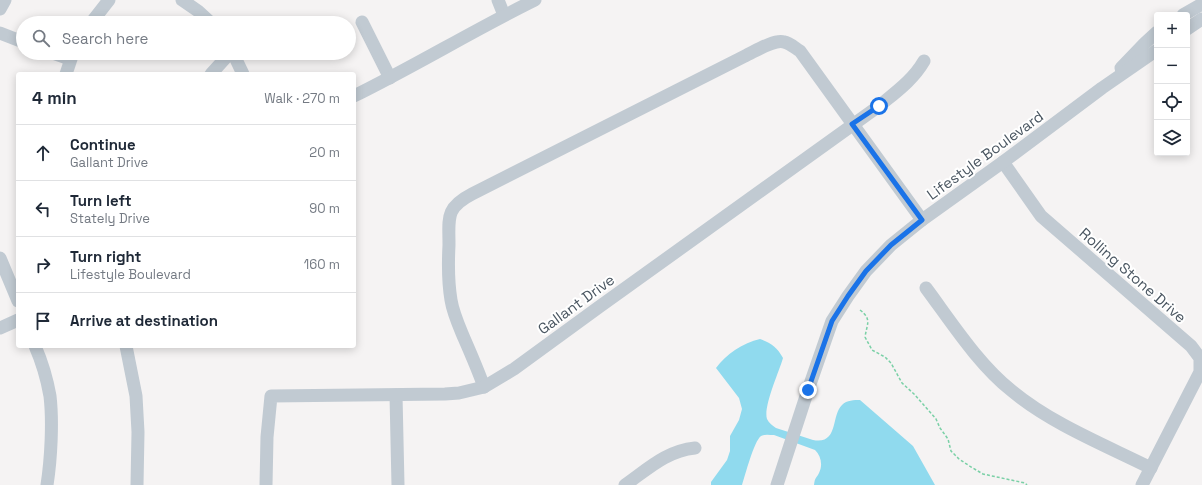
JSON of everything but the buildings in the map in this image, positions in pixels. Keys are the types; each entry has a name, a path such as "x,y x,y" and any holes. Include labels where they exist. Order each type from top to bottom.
{"street":[{"path":"0,10 4,0"},
{"path":"97,16 110,0"},
{"path":"182,0 203,16"},
{"path":"498,0 504,15"},
{"path":"356,95 390,78 504,15 535,0"},
{"path":"1188,12 1202,4"},
{"path":"1190,27 1202,19"},
{"path":"362,22 390,78"},
{"path":"0,33 16,39"},
{"name":"Lifestyle Boulevard","path":"1102,88 1145,42 1154,34"},
{"path":"484,387 451,302 448,266 449,222 451,212 456,205 466,197 772,43 782,41 790,44 800,52 922,220"},
{"name":"Lifestyle Boulevard","path":"776,485 832,321 866,271 891,245 922,220 1102,88 1154,52"},
{"path":"67,72 70,60"},
{"path":"213,72 225,60"},
{"path":"236,60 242,72"},
{"name":"Gallant Drive","path":"266,485 266,451 271,396 459,393 484,387 514,369 896,92 918,72 924,61"},
{"name":"Rolling Stone Drive","path":"1003,162 1041,216 1191,346 1200,358 1200,372 1142,485"},
{"path":"0,258 16,296"},
{"path":"926,288 979,359 1012,391 1049,417 1151,468"},
{"path":"0,328 16,321"},
{"path":"37,348 50,397 50,469 47,485"},
{"path":"126,348 136,396 138,432 137,485"},
{"path":"396,395 398,485"},
{"path":"626,485 668,454 695,448"}],"path":[{"path":"860,310 868,319 865,337 872,350 885,357 891,363 902,383 936,419 940,428 948,439 951,451 959,459 983,474 1025,483 1027,485"}],"water":[{"path":"760,339 773,346 783,358 767,406 767,419 772,425 776,428 813,440 821,440 827,438 831,434 836,415 842,405 848,401 860,400 913,446 935,485 814,485 821,464 820,458 815,450 774,435 764,435 758,439 742,485 711,485 711,482 727,460 730,451 730,436 739,420 742,409 739,398 716,368 735,350 747,343"}],"route":[{"path":"808,390 832,321 848,296 866,271 891,245 922,220 852,124 879,106"}]}
